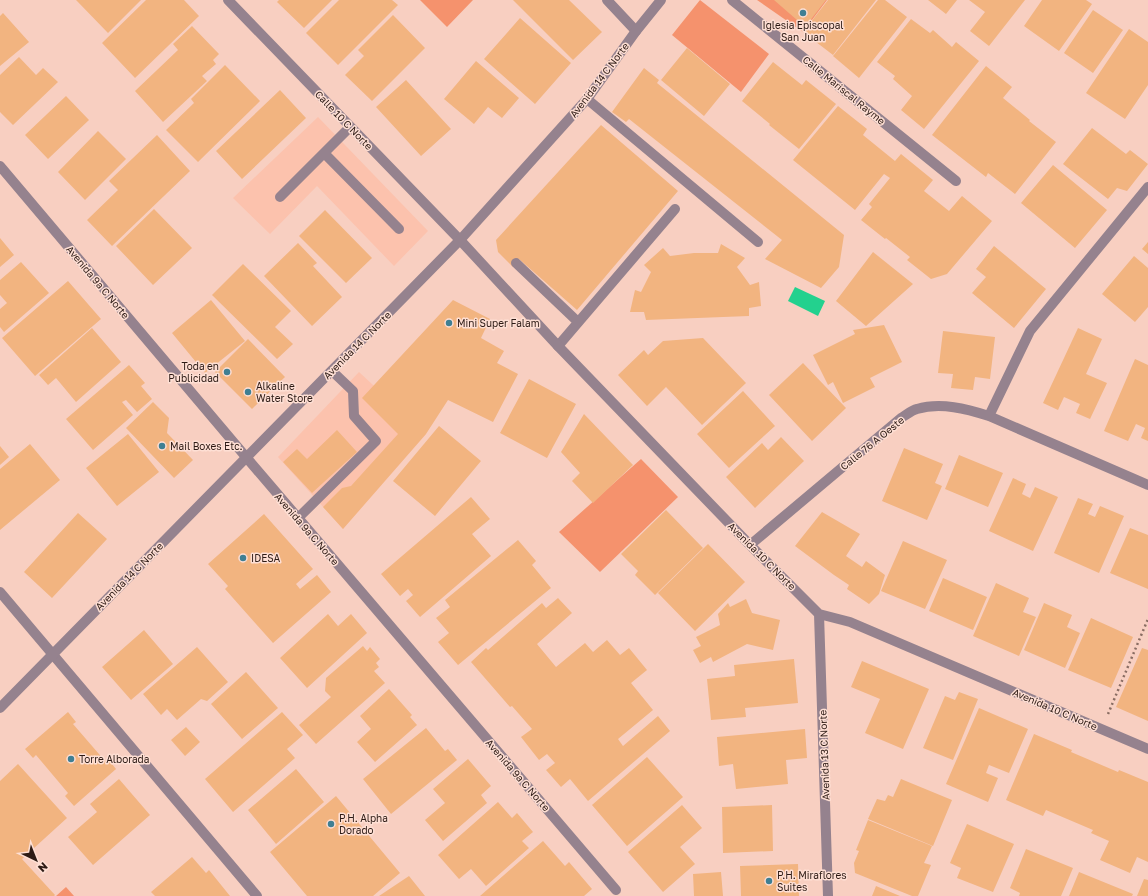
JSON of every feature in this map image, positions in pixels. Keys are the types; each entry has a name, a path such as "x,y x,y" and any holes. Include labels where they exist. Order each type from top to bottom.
{"street":[{"name":"Calle 10 C Norte","path":"228,0 460,240"},
{"path":"607,0 636,30"},
{"name":"Avenida 14 C Norte","path":"0,708 460,240 587,99 636,30 661,0"},
{"name":"Calle Mariscal Rayme","path":"732,0 956,181"},
{"path":"587,99 758,242"},
{"path":"280,197 350,127"},
{"path":"324,153 399,229"},
{"name":"Avenida 9a C Norte","path":"0,166 246,457 616,890"},
{"path":"989,416 1030,331 1148,187"},
{"path":"558,346 675,209"},
{"name":"Avenida 10 C Norte","path":"460,240 558,346 750,545 819,614 850,622 1148,749"},
{"path":"516,263 578,322"},
{"path":"298,518 376,441 354,416 353,391 332,371"},
{"name":"Calle 76 A Oeste","path":"750,545 901,418 916,409 932,406 966,409 989,416 1148,485"},
{"path":"0,592 257,896"},
{"name":"Avenida 13 C Norte","path":"819,614 828,896"}],"path":[{"path":"1108,714 1148,619"}],"shaded area":[{"path":"420,0 473,0 447,27"},
{"path":"700,0 769,54 741,92 672,35"},
{"name":"Iglesia Episcopal San Juan","path":"757,0 827,0 803,32"},
{"path":"318,117 428,231 394,266 317,186 270,234 233,198"},
{"path":"795,287 825,301 818,316 788,301"},
{"path":"359,372 426,434 343,529 278,457"},
{"path":"641,459 678,497 600,572 559,532"},
{"path":"66,887 74,896 56,896"}],"building":[{"path":"76,0 141,0 108,33"},
{"path":"146,0 184,0 199,16 135,78 102,43"},
{"path":"279,0 332,0 304,28 277,2"},
{"path":"339,0 392,0 398,5 338,65 306,33"},
{"path":"513,0 569,0 602,32 573,60"},
{"name":"Iglesia Episcopal San Juan","path":"774,0 826,0 805,27"},
{"path":"828,0 876,0 833,55 803,32"},
{"path":"878,0 885,0 907,17 859,78 833,56"},
{"path":"928,0 957,0 946,14"},
{"path":"969,0 1025,0 989,46 970,31 985,12"},
{"path":"1042,0 1086,0 1092,4 1059,51 1024,26"},
{"path":"1093,10 1123,30 1093,73 1064,53"},
{"path":"3,13 29,42 0,66 0,16"},
{"path":"393,15 425,48 372,101 345,75 364,56 358,50"},
{"path":"520,18 571,63 535,104 484,59"},
{"path":"911,19 930,33 933,30 952,47 956,42 979,61 924,129 901,110 912,96 893,79 895,76 877,62"},
{"path":"192,26 219,54 213,60 216,64 202,76 207,81 163,122 135,91 178,50 173,44"},
{"path":"1129,29 1148,42 1148,85 1125,119 1086,93"},
{"path":"687,48 730,84 704,116 661,80"},
{"path":"19,57 36,75 43,68 58,82 13,125 0,112 0,75"},
{"path":"476,61 519,98 502,118 488,107 474,124 444,99"},
{"path":"773,62 802,85 806,80 836,104 799,149 742,101"},
{"path":"225,65 260,101 198,162 166,130 194,103 191,99"},
{"path":"986,66 1012,87 1003,98 1056,142 1015,194 988,173 986,177 932,135"},
{"path":"644,68 659,80 657,83 844,235 839,267 821,288 765,259 782,240 629,119 626,122 612,112"},
{"path":"406,80 451,129 421,156 376,107"},
{"path":"280,90 306,118 242,179 216,151"},
{"path":"66,96 89,120 48,159 25,135"},
{"path":"838,106 867,129 863,135 895,161 901,154 933,180 924,191 949,211 962,196 992,221 947,274 931,279 907,260 910,257 861,220 872,207 869,204 890,178 884,174 855,210 793,160"},
{"path":"601,125 678,191 577,310 519,259 513,267 498,252 496,240"},
{"path":"1092,128 1126,154 1130,150 1148,164 1127,191 1117,188 1108,199 1063,164"},
{"path":"98,131 126,159 85,200 58,172"},
{"path":"157,135 190,171 112,246 87,220 118,190 109,181"},
{"path":"1053,165 1107,210 1075,248 1021,203"},
{"path":"154,209 192,248 153,285 116,246"},
{"path":"325,210 372,258 346,283 299,236"},
{"path":"0,238 14,255 0,267"},
{"path":"1148,242 1148,254 1142,249"},
{"path":"298,243 317,263 313,266 342,297 312,326 264,276"},
{"path":"721,244 745,258 737,267 750,285 759,282 761,306 749,308 749,316 646,320 644,312 630,312 635,290 641,292 651,272 644,265 663,248 670,256 694,253 718,253"},
{"path":"994,246 1046,289 1014,328 972,293 986,277 976,269"},
{"path":"873,252 913,284 866,326 836,301"},
{"path":"1134,256 1148,268 1148,307 1135,322 1102,294"},
{"path":"21,262 49,293 4,332 0,327 0,309 7,303 0,295 0,280"},
{"path":"243,264 291,311 275,327 293,344 277,359 212,295"},
{"path":"68,281 101,319 35,376 2,338"},
{"path":"211,300 245,341 205,373 172,333"},
{"path":"453,300 490,319 481,338 504,351 497,363 518,374 493,422 448,400 426,434 343,529 323,507 342,488 351,486 398,434 362,398"},
{"path":"884,325 902,362 870,378 875,387 843,403 833,382 828,385 813,355 855,334 853,330"},
{"path":"92,328 121,362 76,402 56,378 48,385 39,375"},
{"path":"1078,328 1102,339 1086,374 1107,383 1090,419 1076,413 1080,404 1064,397 1058,410 1043,403"},
{"path":"943,331 995,337 990,379 975,377 973,390 951,388 953,374 938,373"},
{"path":"703,338 746,383 702,425 666,387 647,406 618,375 644,350 648,355 663,341"},
{"path":"248,339 285,377 252,409 215,372"},
{"path":"1135,359 1148,365 1148,441 1141,438 1145,428 1136,424 1128,441 1104,431"},
{"path":"803,363 846,408 812,441 769,395"},
{"path":"129,365 145,383 141,386 152,399 137,412 126,400 122,402 133,415 93,450 66,419"},
{"path":"529,379 576,404 547,458 500,433"},
{"path":"743,391 775,426 729,468 697,434"},
{"name":"Mail Boxes Etc.","path":"153,402 169,418 167,433 193,460 174,478 126,428"},
{"path":"584,414 633,465 593,503 572,481 580,473 561,452"},
{"path":"439,426 481,461 435,516 393,481"},
{"path":"337,430 357,452 312,493 283,462 297,449 307,459"},
{"path":"128,434 159,472 117,506 86,468"},
{"path":"781,437 804,461 755,508 726,477 762,443 768,450"},
{"path":"30,444 60,480 0,530 0,469"},
{"path":"0,446 9,457 0,465"},
{"path":"904,448 943,464 935,483 942,486 927,520 882,501"},
{"path":"959,455 1003,473 988,507 945,489"},
{"path":"1013,478 1026,484 1022,494 1030,498 1035,487 1058,497 1033,551 989,531"},
{"path":"471,497 490,519 472,534 491,556 420,617 406,601 413,595 408,589 400,596 381,574"},
{"path":"1078,498 1093,504 1088,514 1095,517 1100,506 1124,516 1099,573 1054,553"},
{"path":"666,510 703,548 655,595 635,575 638,571 621,554"},
{"path":"822,512 860,534 846,556 862,567 866,561 885,575 879,594 869,604 847,589 849,585 795,546"},
{"path":"78,513 107,539 52,598 24,572"},
{"path":"264,514 313,569 296,584 300,589 317,575 331,592 273,643 225,589 228,586 208,564"},
{"path":"1130,528 1148,535 1148,589 1110,573"},
{"path":"518,540 536,561 532,565 551,588 458,665 438,642 449,633 436,618 450,607 445,600"},
{"path":"903,541 947,560 925,609 881,591"},
{"path":"708,544 745,582 695,631 658,593"},
{"path":"943,578 987,597 973,630 929,611"},
{"path":"996,583 1029,598 1023,612 1036,617 1019,656 973,636"},
{"path":"558,598 572,613 537,644 556,667 585,643 593,652 607,640 620,655 629,648 647,670 631,683 653,710 618,739 623,746 658,716 670,731 588,801 570,779 561,787 546,770 555,763 547,754 539,760 521,737 532,729 512,706 510,707 471,662 486,648 488,650 542,603 546,608"},
{"path":"746,599 752,613 780,620 773,650 747,644 713,662 711,657 700,663 693,650 701,646 696,637 720,625 718,614 728,603 730,607"},
{"path":"1044,603 1072,615 1067,627 1080,633 1065,668 1024,650"},
{"path":"328,614 338,626 351,614 367,633 307,688 280,658"},
{"path":"1091,618 1133,637 1111,688 1068,670"},
{"path":"144,630 173,664 131,700 102,667"},
{"path":"363,646 367,651 370,647 380,659 376,663 379,667 374,671 385,683 316,744 299,725 331,697 325,691 326,678"},
{"path":"197,647 228,682 207,701 201,699 177,720 167,709 161,715 143,694"},
{"path":"1142,648 1148,650 1148,721 1116,707"},
{"path":"794,659 798,703 745,708 746,717 711,720 707,679 735,676 734,665"},
{"path":"862,661 929,689 903,749 865,733 880,699 851,687"},
{"path":"246,672 278,708 242,739 211,704"},
{"path":"389,689 412,715 410,717 417,725 375,762 357,742 371,729 360,716"},
{"path":"959,692 978,699 953,760 923,748 945,696 955,700"},
{"path":"979,708 1028,729 1009,773 989,765 986,773 998,778 988,802 946,784"},
{"name":"Torre Alborada","path":"68,712 76,722 73,724 105,761 108,759 116,769 74,806 65,796 68,793 36,755 33,758 25,749"},
{"path":"282,712 303,735 287,749 295,758 233,812 205,779"},
{"path":"186,727 200,742 185,756 171,740"},
{"path":"426,728 445,751 448,749 457,760 391,814 363,779"},
{"path":"805,729 807,758 786,760 788,784 736,789 733,764 719,766 717,737"},
{"path":"1034,734 1118,772 1119,770 1148,782 1148,862 1137,857 1130,873 1100,860 1109,841 1091,833 1093,830 1046,810 1043,816 1006,800"},
{"path":"647,757 683,797 627,846 592,805"},
{"path":"468,759 491,786 481,795 487,803 443,841 425,820 445,803 433,789"},
{"path":"18,764 67,818 22,859 55,895 54,896 0,896 0,781"},
{"path":"296,769 324,802 276,844 248,810"},
{"path":"119,779 150,815 93,865 68,837 97,812 90,804"},
{"path":"901,779 952,800 933,846 868,819 877,799 885,801 888,795 893,797"},
{"name":"P.H. Alpha Dorado","path":"336,796 400,873 373,896 307,896 270,852"},
{"path":"498,802 512,818 517,813 533,832 522,841 529,848 486,886 471,869 459,879 438,855"},
{"path":"682,805 702,828 680,847 695,864 663,892 628,852"},
{"path":"772,805 773,851 723,853 722,807"},
{"path":"868,820 932,846 924,863 931,865 918,896 912,896 855,873 854,863 859,851 856,850"},
{"path":"967,824 1014,844 993,892 957,878 961,868 950,863"},
{"path":"543,841 565,866 569,862 592,889 584,896 480,896"},
{"path":"1026,849 1073,868 1061,896 1019,896 1020,893 1010,888"},
{"path":"192,857 206,873 209,870 230,896 155,896 151,892"},
{"name":"P.H. Miraflores Suites","path":"798,864 799,896 741,896 740,866"},
{"path":"721,872 723,896 694,896 693,874"},
{"path":"1079,872 1133,894 1132,896 1069,896"},
{"path":"409,876 425,896 379,896"},
{"path":"1144,879 1148,880 1148,896 1137,896"},
{"path":"876,886 900,896 872,896"}],"place":[{"name":"Iglesia Episcopal San Juan","path":"803,13"},
{"name":"Mini Super Falam","path":"449,323"},
{"name":"Toda en Publicidad","path":"227,372"},
{"name":"Alkaline Water Store","path":"248,392"},
{"name":"Mail Boxes Etc.","path":"162,446"},
{"name":"IDESA","path":"243,558"},
{"name":"Torre Alborada","path":"71,759"},
{"name":"P.H. Alpha Dorado","path":"331,824"},
{"name":"P.H. Miraflores Suites","path":"769,881"}]}
